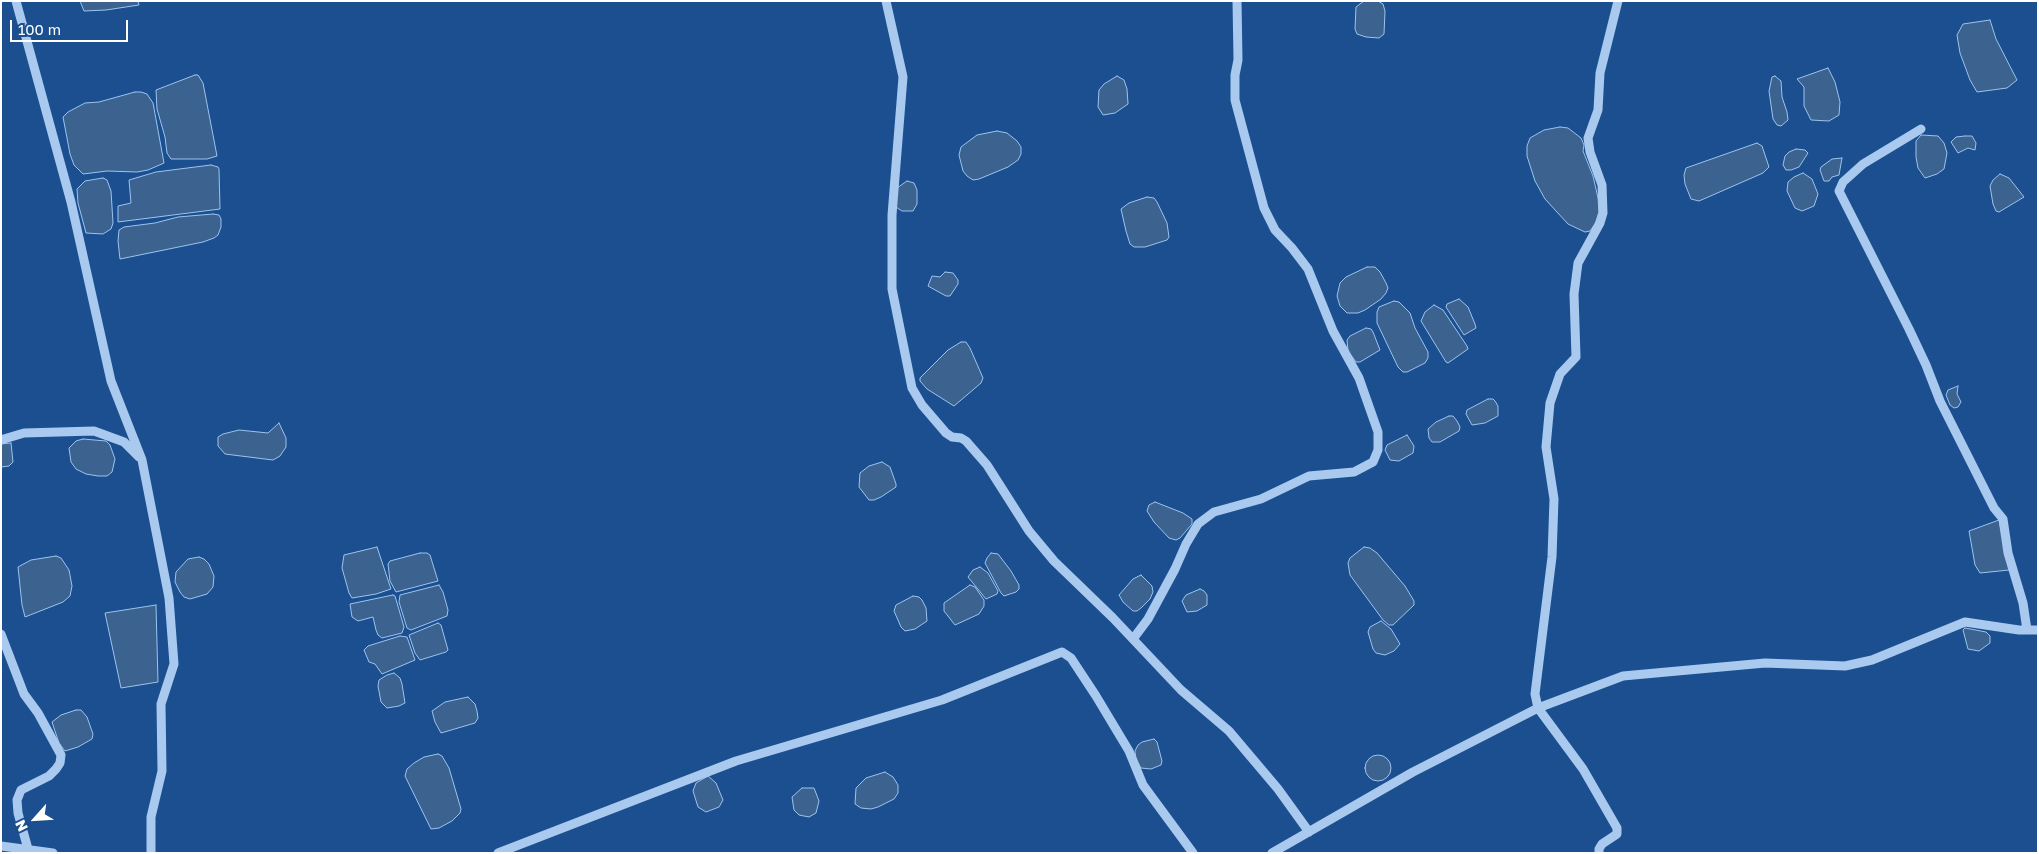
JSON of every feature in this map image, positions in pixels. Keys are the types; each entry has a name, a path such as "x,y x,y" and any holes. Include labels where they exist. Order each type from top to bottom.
{"street":[{"path":"16,1 71,202 111,381 142,460 169,598 174,664 161,704 162,771 151,817 151,853"},
{"path":"886,1 903,77 891,222 892,289 912,388 922,405 946,433 952,437 961,438 987,465 1029,531 1054,561 1133,639 1181,690 1229,731 1278,789 1309,832"},
{"path":"1133,639 1148,619 1198,524 1214,512 1261,499 1309,476 1354,472 1373,462 1378,450 1378,432 1359,378 1333,331 1308,269 1275,230 1264,208 1234,100 1234,75 1238,60 1237,1"},
{"path":"1599,853 1602,844 1617,834 1617,828 1583,769 1538,708 1535,694 1551,567 1554,518 1553,484 1546,447 1550,403 1560,374 1576,357 1574,294 1578,263 1603,214 1602,185 1590,152 1588,138 1598,110 1600,73 1618,1"},
{"path":"1921,129 1863,164 1849,175 1839,191 1909,329 1940,401 1994,508 2002,519 2008,553 2023,603 2028,630"},
{"path":"1,440 24,433 94,431 124,442 142,460"},
{"path":"1272,853 1412,772 1538,708 1624,676 1765,663 1845,666 1872,660 1965,622 2038,630"},
{"path":"1,634 24,694 42,720 61,755 56,770 49,776 21,790 17,800 18,813 28,850"},
{"path":"498,853 736,761 942,700 1062,652 1071,658 1096,696 1129,751 1143,785 1193,853"},
{"path":"1,846 53,853"}],"water":[{"path":"80,1 138,1 139,5 84,11"},
{"path":"1364,1 1378,1 1383,4 1385,11 1384,34 1379,38 1357,34 1355,29 1356,7"},
{"path":"1990,20 1996,39 2017,80 2007,88 1977,92 1970,80 1960,53 1957,35 1963,24"},
{"path":"1828,68 1835,82 1840,102 1839,115 1829,121 1811,120 1804,106 1804,87 1797,79"},
{"path":"198,75 203,83 217,156 207,159 171,159 167,153 165,137 157,109 156,90"},
{"path":"1117,76 1124,80 1128,104 1115,113 1103,115 1098,107 1099,90 1104,84"},
{"path":"1775,76 1781,81 1782,97 1788,120 1781,126 1777,125 1773,119 1769,91 1772,77"},
{"path":"135,92 147,94 153,103 164,163 148,170 137,172 107,171 83,174 74,165 70,154 63,117 68,112 85,103 99,102"},
{"path":"1560,127 1568,128 1581,138 1584,145 1583,151 1593,176 1599,212 1595,224 1590,231 1585,232 1568,224 1545,199 1535,181 1527,156 1527,146 1530,138 1544,130"},
{"path":"997,131 1007,133 1017,141 1021,147 1021,154 1018,160 1008,167 973,180 963,171 959,155 961,147 977,135"},
{"path":"1921,135 1938,136 1944,143 1947,153 1944,169 1937,174 1925,178 1918,168 1916,157 1916,141"},
{"path":"1972,136 1976,143 1975,150 1968,148 1958,153 1951,142 1956,137"},
{"path":"1757,143 1762,146 1769,167 1763,173 1699,201 1691,199 1685,184 1684,175 1686,168"},
{"path":"1796,149 1805,150 1808,153 1799,167 1786,170 1783,165 1785,156"},
{"path":"1842,158 1839,175 1832,177 1829,181 1824,181 1820,170 1821,167 1832,159"},
{"path":"211,165 219,169 220,209 118,222 118,206 131,203 129,180 156,172"},
{"path":"1803,173 1812,179 1818,194 1814,206 1802,211 1795,208 1787,191 1788,182"},
{"path":"2000,174 2009,178 2024,197 1999,212 1996,211 1993,204 1990,186 1993,180"},
{"path":"103,178 107,180 111,191 113,223 111,229 103,234 86,233 78,203 77,189 85,181"},
{"path":"907,181 914,183 917,190 917,204 913,211 902,211 896,207 897,188"},
{"path":"1147,197 1154,198 1157,202 1167,223 1169,237 1167,240 1145,247 1134,247 1130,244 1121,209 1129,203"},
{"path":"219,215 221,219 221,227 218,235 214,238 203,242 120,259 119,230 124,227 155,223 178,217"},
{"path":"1367,267 1375,267 1380,272 1388,288 1386,293 1381,299 1365,310 1358,313 1347,313 1340,306 1337,296 1340,283 1346,277"},
{"path":"945,272 953,273 958,280 958,284 950,296 946,296 928,286 932,276 940,277"},
{"path":"1459,299 1468,307 1476,328 1464,335 1446,307 1447,304"},
{"path":"1394,301 1399,302 1410,313 1415,328 1428,352 1428,358 1425,363 1407,372 1403,372 1398,367 1377,323 1379,307"},
{"path":"1434,305 1443,310 1468,349 1448,363 1421,321 1425,312"},
{"path":"1366,328 1371,329 1373,332 1380,350 1360,362 1356,362 1348,351 1347,340 1350,336"},
{"path":"961,342 966,342 970,348 983,378 981,383 954,406 927,389 920,381 920,378 948,350"},
{"path":"1958,386 1957,394 1961,402 1958,407 1954,408 1950,405 1946,395 1948,390"},
{"path":"1488,399 1493,399 1498,406 1498,416 1485,423 1472,425 1466,414 1467,410"},
{"path":"1453,416 1457,421 1460,427 1459,431 1440,442 1432,442 1429,438 1428,429 1436,422"},
{"path":"279,423 286,438 286,447 280,456 273,460 225,454 218,446 218,437 223,434 239,430 268,433"},
{"path":"1407,435 1414,446 1413,453 1399,461 1390,460 1385,450 1387,445"},
{"path":"83,439 106,441 110,445 115,459 112,472 107,476 86,474 76,469 71,462 69,448 76,441"},
{"path":"11,443 13,462 9,466 1,467 1,444"},
{"path":"882,462 890,467 896,487 881,497 869,500 859,487 860,473 869,466"},
{"path":"1155,502 1183,513 1192,519 1192,524 1180,538 1176,540 1169,538 1154,522 1147,511 1149,505"},
{"path":"1999,520 2009,570 1980,573 1975,565 1969,531"},
{"path":"377,547 391,589 352,598 342,568 344,555"},
{"path":"1364,547 1370,548 1377,553 1405,586 1414,601 1414,605 1393,625 1389,625 1383,620 1350,575 1348,563 1350,558"},
{"path":"420,553 430,555 438,581 396,592 390,581 388,564 390,561"},
{"path":"991,553 998,554 1011,571 1019,585 1019,589 1016,592 1004,596 1001,593 985,563"},
{"path":"56,556 61,558 69,570 72,586 70,596 63,602 25,617 18,567 31,560"},
{"path":"199,557 209,564 214,576 213,587 207,594 190,599 184,597 180,592 175,582 176,572 188,559"},
{"path":"980,567 988,573 998,591 997,594 986,599 968,577 973,570"},
{"path":"1141,575 1152,586 1153,592 1150,599 1141,608 1133,611 1123,602 1119,595 1133,579"},
{"path":"439,585 448,610 447,616 411,630 407,628 399,602 400,595"},
{"path":"970,585 975,587 984,600 984,606 979,614 955,625 944,611 944,603"},
{"path":"1200,589 1207,595 1207,605 1197,611 1187,612 1182,601 1186,595"},
{"path":"395,596 404,627 402,633 382,638 378,635 373,617 358,621 352,617 350,604"},
{"path":"913,596 919,597 922,600 926,608 927,621 915,629 905,631 901,627 894,611 896,605"},
{"path":"156,605 158,682 121,688 105,613"},
{"path":"1381,621 1391,629 1400,644 1394,651 1385,655 1376,653 1373,649 1368,632 1370,627"},
{"path":"438,623 441,625 448,650 420,660 415,653 409,635"},
{"path":"1965,628 1986,632 1990,636 1990,643 1979,651 1968,649 1963,630"},
{"path":"400,636 407,637 415,660 382,674 375,664 369,662 364,650 368,646"},
{"path":"394,673 400,678 405,703 387,708 381,702 378,686 379,680"},
{"path":"468,697 475,704 477,711 478,718 475,723 441,733 432,711 445,702"},
{"path":"81,710 87,717 93,734 92,739 78,747 65,751 59,743 52,722 61,715"},
{"path":"1154,739 1157,742 1162,761 1161,765 1151,769 1141,768 1136,760 1135,751 1142,742"},
{"path":"438,754 442,756 449,768 461,809 460,813 452,821 439,828 431,829 405,776 407,769 414,763 424,757"},
{"path":"1378,755 1387,759 1391,768 1387,777 1378,781 1369,777 1365,768 1369,759"},
{"path":"885,772 893,777 898,785 898,793 894,799 871,809 861,808 855,804 856,788 866,778"},
{"path":"708,776 716,783 723,800 719,807 706,812 698,807 693,791 696,783"},
{"path":"802,788 814,788 819,801 816,813 809,817 799,815 794,810 792,797"}]}
